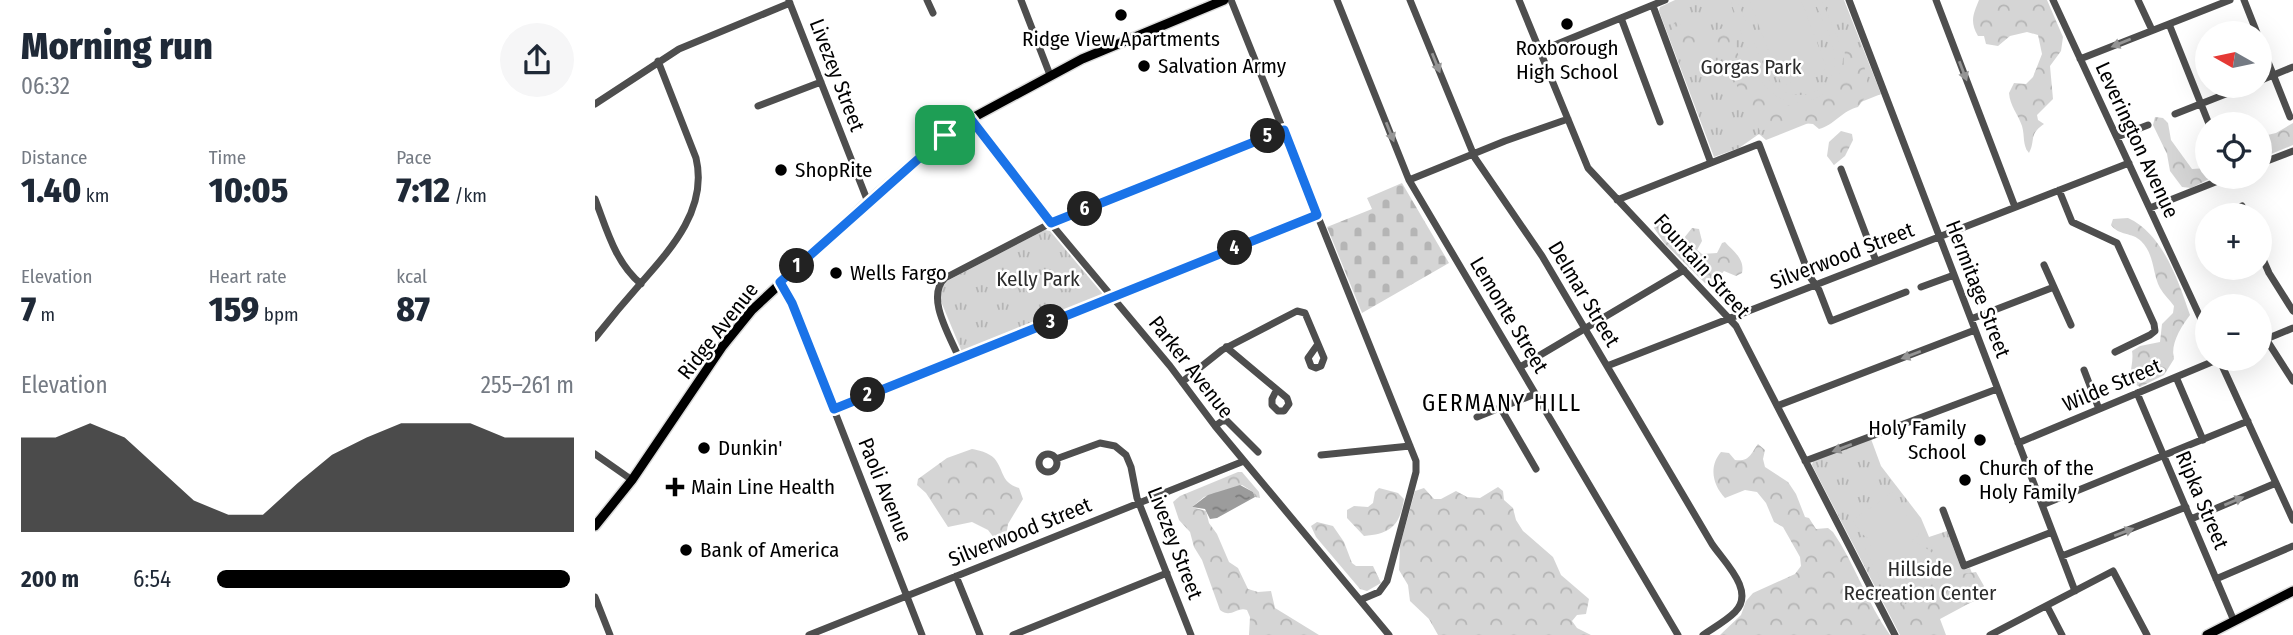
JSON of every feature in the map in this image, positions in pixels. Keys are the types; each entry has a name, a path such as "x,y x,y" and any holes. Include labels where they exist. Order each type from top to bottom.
{"main road":[{"name":"Ridge Avenue","path":"595,526 632,481 728,339 752,310 868,202 952,129 1050,75 1104,49 1224,0"},
{"path":"2207,635 2293,591"}],"street":[{"path":"927,0 933,13"},
{"path":"1021,0 1050,75"},
{"path":"1231,0 1416,461 1416,471 1387,581 1379,592 1360,600"},
{"name":"Lemonte Street","path":"1337,0 1409,180 1678,635"},
{"name":"Delmar Street","path":"1411,0 1472,154 1535,245 1712,544 1742,589 1739,607 1703,635"},
{"name":"Fountain Street","path":"1519,0 1588,168 1730,318 1895,635"},
{"path":"1540,51 1665,0"},
{"name":"Hermitage Street","path":"1849,0 2075,591"},
{"path":"1936,0 2015,207"},
{"name":"Leverington Avenue","path":"2053,0 2195,306"},
{"path":"2138,0 2152,30"},
{"path":"2080,59 2230,0"},
{"path":"2244,0 2252,21"},
{"path":"595,104 687,44 789,2"},
{"name":"Livezey Street","path":"789,2 868,202"},
{"path":"1653,6 1711,163"},
{"path":"1621,18 1660,122"},
{"path":"2169,24 2204,112"},
{"path":"595,338 677,240 695,201 699,184 696,158 658,61"},
{"path":"2290,117 2273,75 2293,67"},
{"path":"758,106 821,82"},
{"path":"2175,114 2216,98"},
{"name":"Parker Avenue","path":"970,118 1215,426 1389,635"},
{"path":"1409,180 1568,119"},
{"path":"2117,137 2148,125"},
{"path":"959,358 937,304 937,288 949,275 1051,223 1284,130"},
{"path":"1617,200 1759,144 1810,277 1831,321 1906,292"},
{"path":"2272,159 2293,151"},
{"name":"Silverwood Street","path":"1607,366 2129,163"},
{"path":"1840,169 1876,261"},
{"path":"2150,208 2198,189"},
{"path":"2059,190 2072,222 2117,243 2153,322 2155,331 2150,335 2115,352"},
{"path":"595,199 619,261 641,284"},
{"path":"834,409 1317,215"},
{"path":"2044,265 2071,325"},
{"path":"1520,367 1684,270"},
{"path":"1921,287 1954,275"},
{"path":"2272,278 2293,311"},
{"name":"Paoli Avenue","path":"780,282 792,303 922,635"},
{"path":"1971,318 2054,287"},
{"path":"1182,382 1226,347 1298,310 1305,313 1318,344"},
{"path":"2272,337 2293,328"},
{"path":"1777,406 1975,330"},
{"path":"1226,347 1276,391"},
{"path":"2272,353 2293,381"},
{"name":"Wilde Street","path":"2018,443 2195,369"},
{"path":"2084,370 2099,409"},
{"path":"2225,371 2293,520"},
{"path":"2176,377 2203,440"},
{"path":"1805,461 1997,389"},
{"name":"Ripka Street","path":"2137,393 2234,621"},
{"path":"1477,416 1535,394"},
{"path":"1500,407 1536,469"},
{"path":"1215,426 1227,421 1258,452"},
{"path":"2042,505 2248,421"},
{"name":"Livezey Street","path":"1056,460 1095,444 1105,443 1115,446 1126,455 1139,503 1191,635"},
{"path":"1321,455 1341,450 1410,446"},
{"path":"595,454 632,481"},
{"name":"Silverwood Street","path":"809,635 1244,461"},
{"path":"2191,519 2276,483"},
{"path":"2062,556 2186,507"},
{"path":"1943,510 1964,566 2052,532"},
{"path":"2216,579 2293,546"},
{"path":"1990,635 2113,571 2147,635"},
{"path":"1013,635 1167,573"},
{"path":"956,576 979,635"},
{"path":"595,597 610,635"},
{"path":"2047,606 2062,635"}],"green space":[{"name":"Gorgas Park","path":"1675,0 1844,0 1881,94 1766,140 1759,134 1739,148 1714,157 1659,11 1660,7"},
{"path":"1730,0 1737,0 1770,81 1779,89 1799,95 1819,90 1827,83 1835,62 1833,47 1814,0 1822,0 1843,55 1836,81 1828,91 1805,102 1792,102 1779,98 1768,89 1757,71"},
{"path":"1749,0 1801,0 1827,69 1782,86"},
{"path":"1979,0 2047,0 2063,37 2061,51 2050,66 2053,99 2037,115 2038,120 2044,124 2034,135 2029,153 2009,93 2014,83 2026,84 2033,77 2042,54 2038,35 2027,32 2010,36 1998,46 1986,44 1984,36 1978,36 1974,26 1973,17"},
{"path":"1678,20 1688,35 1693,37 1721,29 1733,29 1737,37 1735,48 1744,73 1772,98 1792,106 1813,103 1831,92 1843,70 1844,42 1852,37 1864,64 1869,92 1858,107 1819,129 1813,124 1802,123 1791,126 1784,124 1760,131 1737,86 1726,49 1722,47 1711,51 1680,52 1672,31"},
{"path":"2155,117 2163,118 2168,123 2171,140 2192,169 2195,169 2195,186 2182,187 2170,171 2167,154 2153,125"},
{"path":"2293,123 2293,145 2272,154 2272,134"},
{"path":"1841,131 1852,134 1853,140 1845,156 1834,165 1827,156 1829,142"},
{"path":"1402,183 1449,263 1362,313 1327,227 1372,209 1367,198"},
{"path":"2128,218 2140,225 2160,246 2168,259 2190,315 2177,336 2174,359 2164,375 2140,387 2131,382 2132,351 2140,346 2160,342 2162,324 2173,313 2174,306 2160,288 2146,246 2137,238 2118,231 2111,225 2113,219"},
{"path":"1657,223 1664,223 1668,233 1678,239 1684,238 1692,228 1699,229 1702,241 1697,250 1702,254 1717,253 1725,242 1740,260 1742,273 1736,276 1724,271 1712,285 1705,283 1664,243 1654,228"},
{"name":"Kelly Park","path":"1045,230 1050,231 1102,293 1101,297 962,352 940,299 940,291 947,281"},
{"name":"Hillside Recreation Center","path":"1871,439 1881,466 1921,518 1929,537 1947,531 1961,568 1970,568 1981,597 1940,619 1946,635 1900,635 1812,465 1813,461"},
{"path":"1758,444 1765,450 1765,467 1788,482 1805,517 1809,518 1816,529 1828,528 1833,532 1890,635 1720,635 1741,615 1746,601 1753,593 1795,574 1801,566 1800,557 1783,527 1774,522 1766,503 1757,492 1745,490 1725,498 1717,487 1714,469 1721,452 1729,453 1735,460 1744,460"},
{"path":"972,449 994,458 1009,483 1019,488 1023,499 1008,524 1005,543 1001,547 988,530 972,522 948,527 926,493 917,485 918,479 947,458"},
{"path":"1242,472 1259,492 1260,498 1255,497 1253,492 1242,485 1204,497 1192,507 1206,511 1209,523 1229,562 1238,568 1248,589 1258,592 1271,591 1275,608 1319,635 1249,635 1250,617 1247,610 1227,613 1220,610 1190,532 1179,520 1173,502 1180,496"},
{"path":"1498,487 1503,491 1504,500 1513,508 1523,531 1553,557 1561,575 1589,599 1586,614 1577,615 1572,621 1577,628 1591,635 1438,635 1429,619 1410,601 1408,585 1399,570 1400,546 1415,491 1424,488 1434,499 1441,499 1456,491 1467,497 1480,498"},
{"path":"1379,488 1398,493 1404,499 1400,516 1387,531 1364,536 1347,518 1347,510 1354,506 1368,507 1373,503 1375,492"},
{"path":"1890,492 1894,493 1919,535 1911,541 1934,554 1948,576 1895,603 1892,602 1865,549 1875,543 1862,534 1852,520 1887,497"},
{"path":"1317,522 1333,526 1344,542 1352,563 1356,566 1373,566 1381,583 1367,591 1360,589 1316,537 1311,526"},
{"path":"1976,572 1984,586 1984,597 1937,617 1935,621 1944,635 1905,635 1892,611 1962,574"}],"water":[{"path":"1240,485 1253,492 1255,497 1217,518 1210,519 1205,509 1192,507 1208,495"}],"place":[{"name":"Ridge View Apartments","path":"1121,15"},
{"name":"Roxborough High School","path":"1567,24"},
{"name":"Salvation Army","path":"1144,66"},
{"name":"ShopRite","path":"781,170"},
{"name":"Wells Fargo","path":"836,273"},
{"name":"Holy Family School","path":"1980,440"},
{"name":"Dunkin'","path":"704,448"},
{"name":"Church of the Holy Family","path":"1965,480"},
{"name":"Main Line Health","path":"675,487"},
{"name":"Bank of America","path":"686,550"}],"district":[{"name":"GERMANY HILL","path":"1502,403"}],"route":[{"path":"970,118 1051,223 1284,130 1317,215 834,409 786,288 780,282 945,135 970,118"}]}
